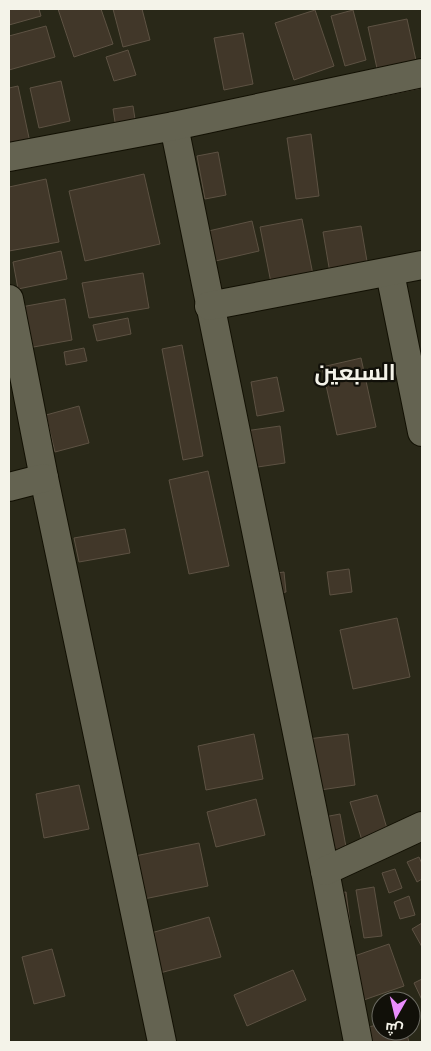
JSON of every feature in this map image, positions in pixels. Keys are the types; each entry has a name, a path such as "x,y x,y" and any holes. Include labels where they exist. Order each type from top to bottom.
{"street":[{"path":"9,157 174,126 422,73"},
{"path":"174,126 358,1042"},
{"path":"209,306 422,266"},
{"path":"390,273 422,432"},
{"path":"9,299 12,342 44,478 162,1042"},
{"path":"9,487 44,478"},
{"path":"325,871 422,826"}],"building":[{"path":"9,9 39,9 41,16 9,25"},
{"path":"58,9 101,9 113,44 74,57"},
{"path":"113,9 142,9 150,40 123,47"},
{"path":"315,10 334,66 294,80 275,23"},
{"path":"353,10 366,60 345,66 331,16"},
{"path":"407,19 422,88 383,96 368,27"},
{"path":"46,26 55,57 9,70 9,36"},
{"path":"243,33 253,84 224,90 214,38"},
{"path":"128,50 136,75 114,81 106,57"},
{"path":"61,81 70,121 39,128 30,88"},
{"path":"18,86 32,152 9,157 9,88"},
{"path":"133,106 139,145 119,148 113,109"},
{"path":"311,134 319,196 296,199 287,138"},
{"path":"218,152 226,195 205,199 197,156"},
{"path":"144,174 160,244 85,261 69,191"},
{"path":"46,179 59,242 9,251 9,187"},
{"path":"302,219 316,290 274,298 260,227"},
{"path":"252,221 259,251 198,265 191,235"},
{"path":"361,226 369,273 331,279 323,232"},
{"path":"61,251 67,279 18,289 13,262"},
{"path":"143,273 149,308 89,318 82,283"},
{"path":"65,299 72,340 28,348 21,307"},
{"path":"128,318 131,334 97,341 93,325"},
{"path":"182,345 203,456 183,460 162,349"},
{"path":"84,348 87,361 66,365 64,352"},
{"path":"361,358 376,427 337,435 322,367"},
{"path":"277,377 284,411 257,416 251,382"},
{"path":"79,406 89,443 55,452 46,415"},
{"path":"280,426 285,463 244,469 238,432"},
{"path":"208,471 229,566 189,574 169,480"},
{"path":"125,529 130,553 79,562 74,538"},
{"path":"349,569 352,592 330,595 327,572"},
{"path":"284,572 286,592 272,594 270,574"},
{"path":"397,618 410,677 353,689 340,630"},
{"path":"254,734 263,779 206,790 198,746"},
{"path":"348,734 355,785 306,792 300,740"},
{"path":"79,785 89,829 44,838 36,794"},
{"path":"377,795 391,842 365,850 350,802"},
{"path":"256,799 265,835 216,847 207,812"},
{"path":"340,814 350,869 303,821"},
{"path":"199,843 208,886 134,901 125,858"},
{"path":"419,857 422,864 422,879 417,882 407,862"},
{"path":"395,869 402,888 389,893 382,873"},
{"path":"374,887 382,936 364,938 356,890"},
{"path":"346,892 353,948 339,893"},
{"path":"409,896 415,915 400,919 394,902"},
{"path":"209,917 221,957 152,975 140,936"},
{"path":"422,923 422,947 412,929"},
{"path":"389,944 404,986 390,991 371,991 371,997 358,1002 343,960"},
{"path":"52,949 65,996 34,1004 22,957"},
{"path":"293,970 306,1000 247,1026 234,995"},
{"path":"422,979 422,1000 421,991 418,991 414,983"},
{"path":"371,1026 371,1041 409,1042 363,1042 360,1029"}],"district":[{"name":"السبعين","path":"355,372"}]}
